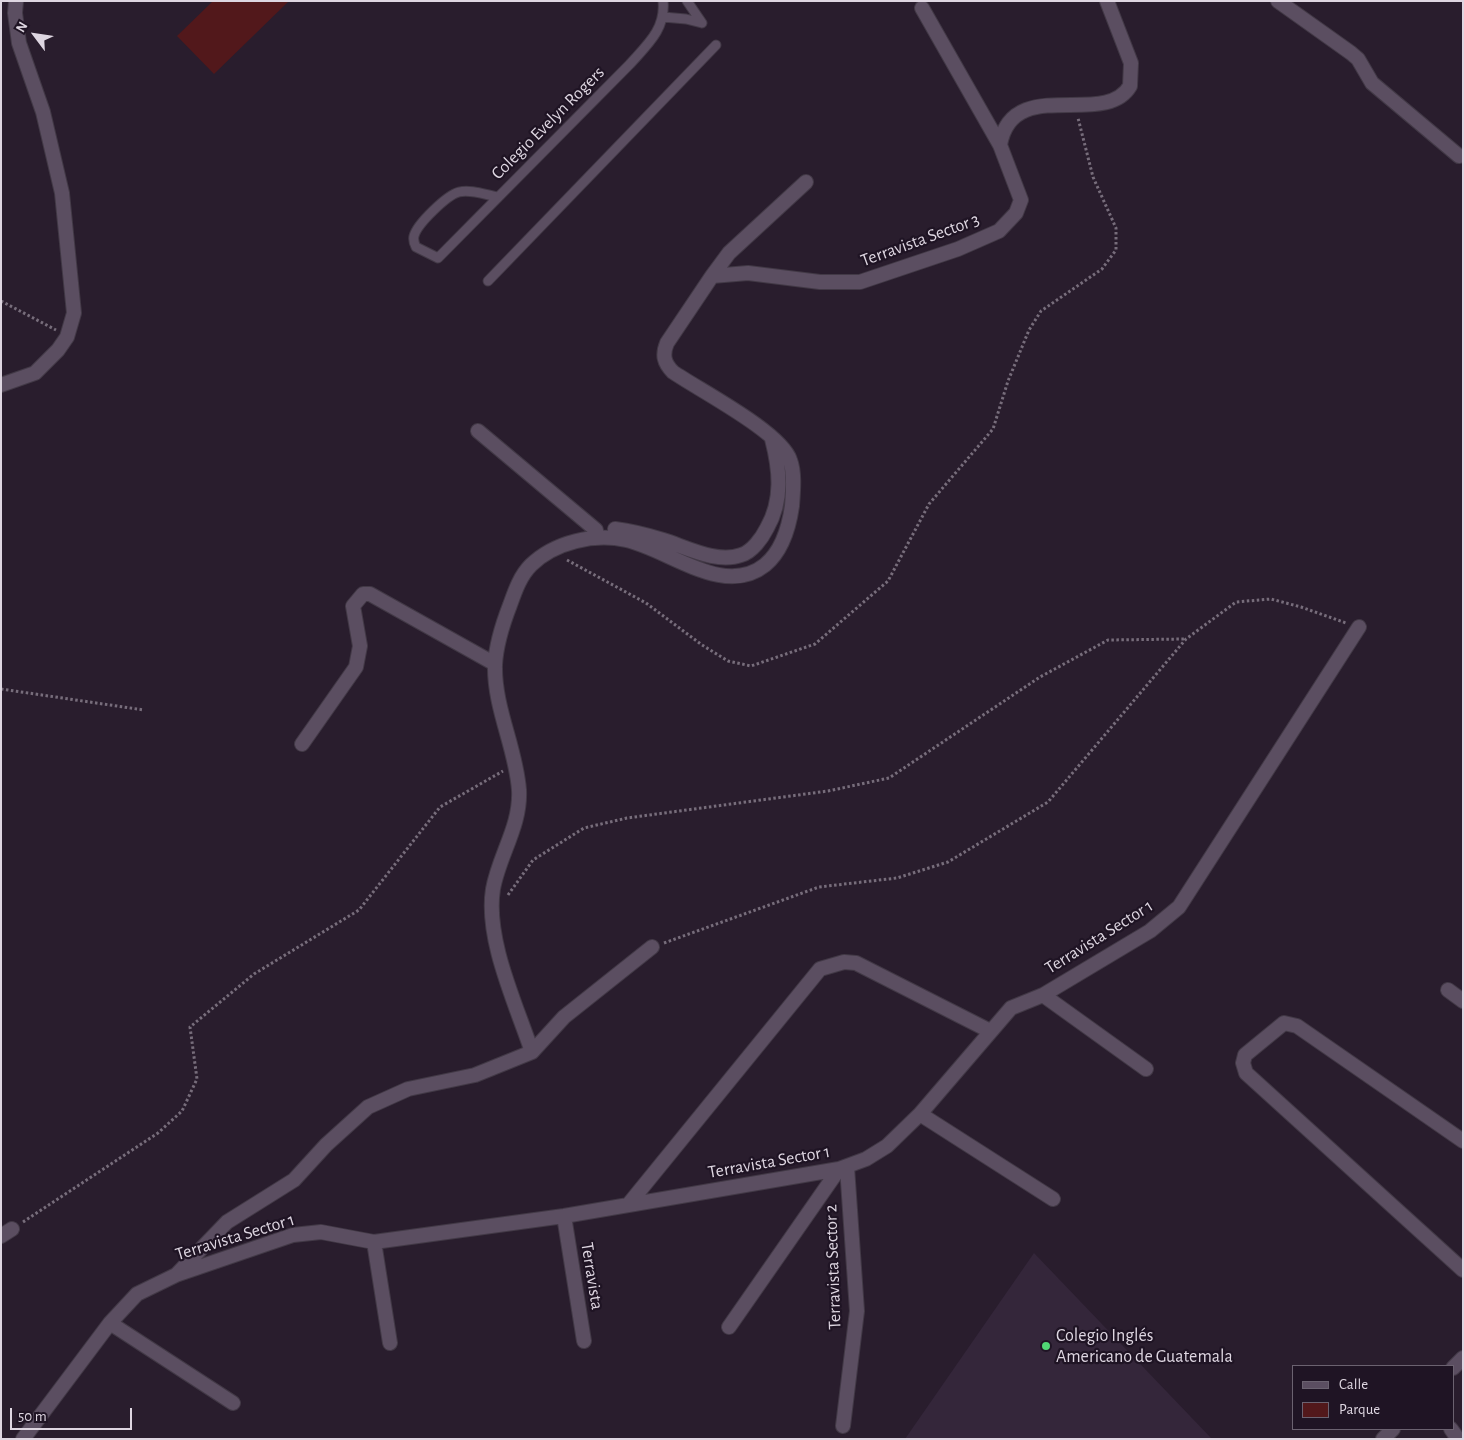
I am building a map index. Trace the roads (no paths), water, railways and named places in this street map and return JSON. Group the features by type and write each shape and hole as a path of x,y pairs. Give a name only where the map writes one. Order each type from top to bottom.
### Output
{"street":[{"path":"1,385 35,373 58,350 67,337 74,312 62,193 43,112 19,43 15,12 16,1"},
{"path":"1000,145 1008,124 1020,112 1028,108 1117,100 1130,86 1131,62 1107,1"},
{"path":"1278,1 1351,52 1358,59 1372,83 1460,156"},
{"path":"922,8 1000,145"},
{"name":"Terravista Sector 3","path":"712,276 748,273 820,282 860,282 958,249 999,231 1016,213 1021,200 1000,145"},
{"path":"532,1052 500,955 492,917 493,888 515,825 519,791 498,699 495,664 503,623 518,583 529,567 548,550 569,544 591,539 614,538 629,540 717,575 737,577 757,572 772,558 784,537 791,514 793,492 790,460 772,436 755,422 672,372 664,361 664,349 729,253 806,182"},
{"path":"478,431 596,530"},
{"path":"569,544 596,530 610,528 636,532 720,557 742,555 763,537 775,509 779,492 778,463 772,436"},
{"path":"302,744 356,667 360,646 353,606 363,594 370,594 495,664"},
{"name":"Terravista Sector 1","path":"23,1439 110,1323 137,1294 176,1275 293,1235 320,1232 374,1242 564,1216 843,1168 866,1159 887,1146 920,1114 1011,1008 1043,994 1150,931 1178,906 1359,627"},
{"path":"176,1275 227,1222 294,1180 326,1145 368,1107 408,1089 475,1075 532,1052 564,1017 652,946"},
{"path":"628,1204 820,969 844,962 856,963 990,1031"},
{"path":"1448,990 1463,1001"},
{"path":"1043,994 1146,1069"},
{"path":"1460,1262 1246,1073 1242,1063 1245,1055 1284,1023 1297,1026 1463,1141"},
{"path":"920,1114 1053,1199"},
{"path":"729,1327 843,1168"},
{"name":"Terravista Sector 2","path":"843,1168 857,1310 843,1426"},
{"name":"Terravista","path":"564,1216 584,1341"},
{"path":"374,1242 390,1343"},
{"path":"110,1323 233,1404"},
{"path":"1454,1367 1463,1358"},
{"path":"1383,1439 1392,1430"}],"lane":[{"name":"Colegio Evelyn Rogers","path":"498,197 461,192 441,203 417,230 413,238 418,249 438,258 630,64 656,35 663,17 663,1"},
{"path":"663,17 686,19 702,23 687,1"},
{"path":"488,281 716,45"}],"place":[{"name":"Colegio Inglés Americano de Guatemala","path":"1046,1346"}]}
